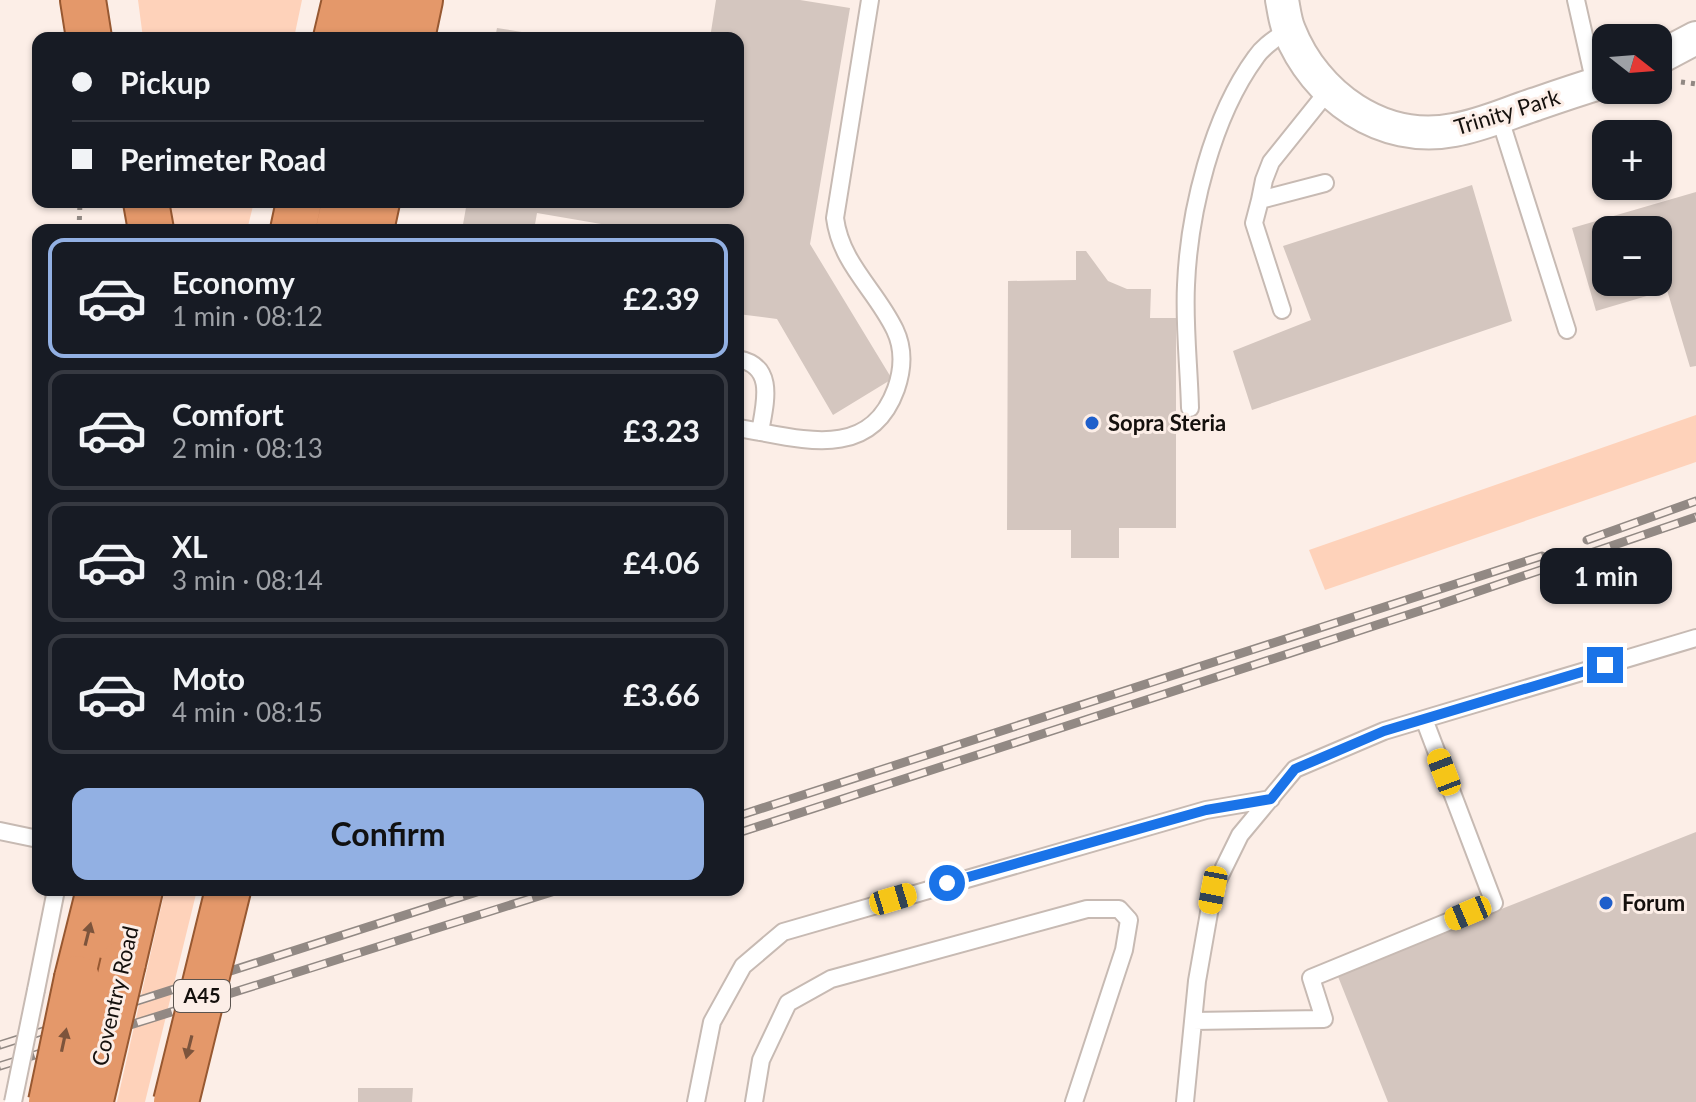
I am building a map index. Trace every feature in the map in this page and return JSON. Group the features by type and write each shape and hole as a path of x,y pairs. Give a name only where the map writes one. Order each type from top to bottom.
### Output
{"highway":[{"path":"83,0 88,32"},
{"path":"112,0 117,32"},
{"path":"337,32 345,0"},
{"path":"381,32 388,0"},
{"path":"415,32 420,0"},
{"path":"77,1101 57,984 96,896"},
{"name":"Coventry Road","path":"77,1101 123,963 139,896"},
{"name":"A45","path":"176,1102 227,896"}],"street":[{"name":"Trinity Park","path":"1285,15 1304,58 1328,91 1371,121 1396,129 1451,131 1500,119 1592,85"},
{"path":"1672,51 1696,38"},
{"path":"1672,65 1696,60"}],"lane":[{"path":"744,429 823,442 855,435 877,420 895,394 901,373 901,349 895,330 847,260 835,218 870,0"},
{"path":"1576,0 1592,55"},
{"path":"1190,408 1186,284 1197,195 1225,112 1255,57 1285,15"},
{"path":"1282,310 1254,223 1271,162 1328,91"},
{"path":"1500,119 1567,330"},
{"path":"1260,200 1325,183"},
{"path":"744,361 755,365 764,375 767,395 760,432"},
{"path":"1185,1102 1197,981 1213,890 1240,835 1295,769 1384,731 1696,638"},
{"path":"1193,1021 1324,1019 1311,978 1494,903 1424,719"},
{"path":"696,1102 712,1022 743,966 783,932 1206,810 1271,799"},
{"path":"0,831 32,838"},
{"path":"13,1102 57,984 56,896"},
{"path":"754,1102 761,1060 788,1003 831,979 1087,909 1119,909 1129,920 1124,950 1074,1102"}],"shaded area":[{"path":"138,0 302,0 295,32 142,32"},
{"path":"166,208 252,208 248,224 168,224"},
{"path":"1696,415 1696,462 1325,590 1309,550"},
{"path":"164,896 196,896 145,1102 117,1102"}],"building":[{"path":"716,0 800,0 850,8 810,244 892,379 833,415 777,319 744,315 744,224 601,224 537,213 535,224 463,224 466,208 744,208 744,32 711,32"},
{"path":"497,28 522,32 496,32"},
{"path":"1472,185 1512,321 1252,410 1233,351 1311,320 1283,246"},
{"path":"1696,192 1696,366 1690,367 1669,296 1672,296 1672,216 1613,216"},
{"path":"1592,222 1592,296 1647,296 1596,311 1572,228"},
{"name":"Sopra Steria","path":"1076,251 1086,251 1108,281 1127,289 1151,289 1150,318 1176,318 1176,528 1119,528 1119,558 1071,558 1071,530 1007,530 1008,281 1076,280"},
{"name":"Forum","path":"1696,832 1696,1102 1388,1102 1337,974"},
{"path":"358,1088 413,1088 412,1102 358,1102"}],"railway":[{"path":"1587,540 1696,501"},
{"path":"744,831 1441,604 1696,517"},
{"path":"744,814 1542,556"},
{"path":"0,1045 464,896"},
{"path":"0,1066 539,896"}],"place":[{"name":"Sopra Steria","path":"1092,423"},
{"name":"Forum","path":"1606,903"}],"route":[{"path":"947,883 1206,810 1271,799 1295,769 1384,731 1605,665"}]}
